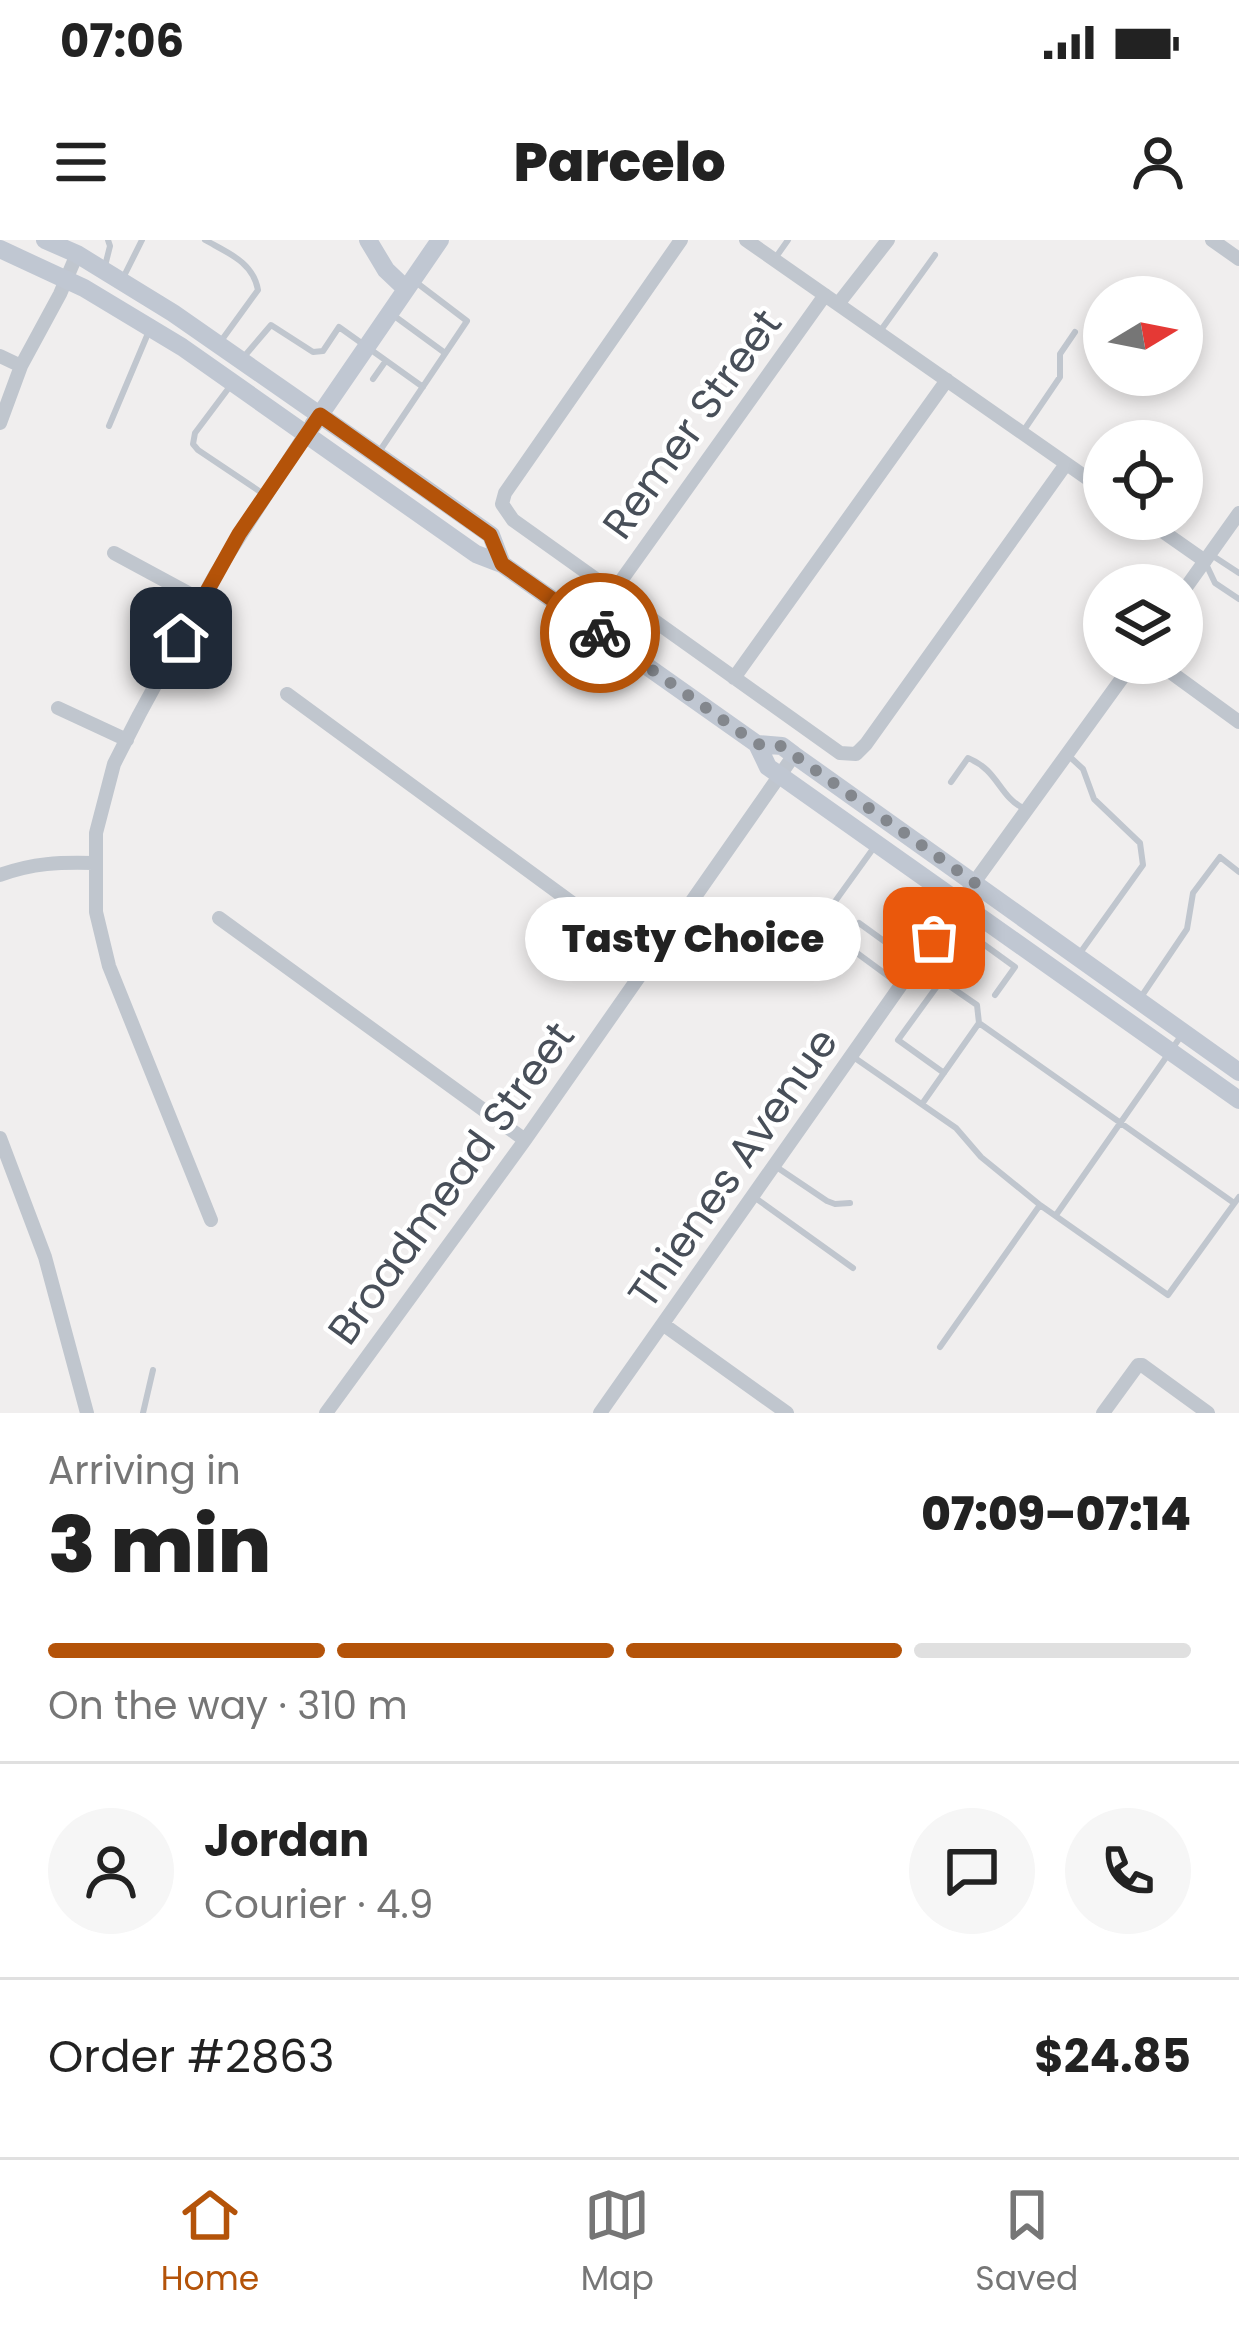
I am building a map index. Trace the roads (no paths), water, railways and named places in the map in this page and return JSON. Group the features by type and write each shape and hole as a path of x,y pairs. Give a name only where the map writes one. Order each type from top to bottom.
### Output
{"main road":[{"path":"44,240 104,270 242,359 490,535 502,564"},
{"path":"368,240 386,270 409,285"},
{"path":"307,433 440,240"},
{"path":"0,249 68,280 151,327 476,554 502,564 757,744 768,767 780,776 1239,1100"},
{"path":"757,744 782,746 1239,1072"}],"street":[{"path":"681,240 505,493 502,505 513,520 840,753 856,754 866,744 1066,464"},
{"path":"746,240 1083,476"},
{"name":"Remer Street","path":"614,592 832,300 888,240"},
{"path":"1212,240 1239,259"},
{"path":"0,423 21,366 77,254"},
{"path":"0,356 21,366"},
{"path":"734,678 946,380"},
{"path":"211,1220 109,965 96,912 96,832 114,764 201,600 307,433"},
{"path":"1203,564 1238,514"},
{"path":"1178,540 1207,558"},
{"path":"114,553 201,600"},
{"path":"975,883 1118,684"},
{"path":"1186,684 1239,722"},
{"path":"286,694 650,960"},
{"path":"58,708 127,740"},
{"name":"Broadmead Street","path":"326,1413 525,1140 794,755"},
{"path":"0,875 47,862 94,863"},
{"name":"Thienes Avenue","path":"600,1413 975,883"},
{"path":"219,918 525,1140"},
{"path":"0,1138 46,1257 87,1413"},
{"path":"664,1325 767,1407 787,1413"},
{"path":"1103,1413 1138,1365 1208,1413"}],"lane":[{"path":"31,263 44,240"},
{"path":"104,270 108,240"},
{"path":"122,281 142,240"},
{"path":"205,240 241,260 256,276 258,290 219,343"},
{"path":"774,260 788,240"},
{"path":"878,333 935,255"},
{"path":"377,455 467,321 409,285"},
{"path":"390,313 446,353"},
{"path":"242,359 271,325 313,352 322,351 339,327 423,387"},
{"path":"109,426 151,327"},
{"path":"1022,433 1060,377 1060,354 1075,332"},
{"path":"373,379 386,361"},
{"path":"233,382 194,433 194,444 266,495"},
{"path":"1207,558 1239,573"},
{"path":"1207,558 1214,583 1239,598"},
{"path":"1067,754 1083,769 1094,799 1140,843 1143,865 1078,956"},
{"path":"951,782 968,758 974,759 993,773 1013,803 1026,810"},
{"path":"877,843 826,914 827,932 901,985"},
{"path":"1139,1000 1187,929 1193,893 1220,857 1239,872"},
{"path":"859,923 916,964"},
{"path":"934,938 952,950 975,938 1015,968 995,995"},
{"path":"852,1055 956,1128 981,1157 1040,1205 1168,1295 1237,1200 1119,1124 980,1023 977,1005 948,985 938,985 898,1040 944,1073"},
{"path":"922,1104 980,1023"},
{"path":"1056,1215 1184,1033"},
{"path":"775,1166 835,1204 850,1203"},
{"path":"754,1197 853,1268"},
{"path":"940,1347 1040,1205"},
{"path":"143,1413 153,1370"}],"place":[{"name":"Tasty Choice","path":"934,938"}]}
